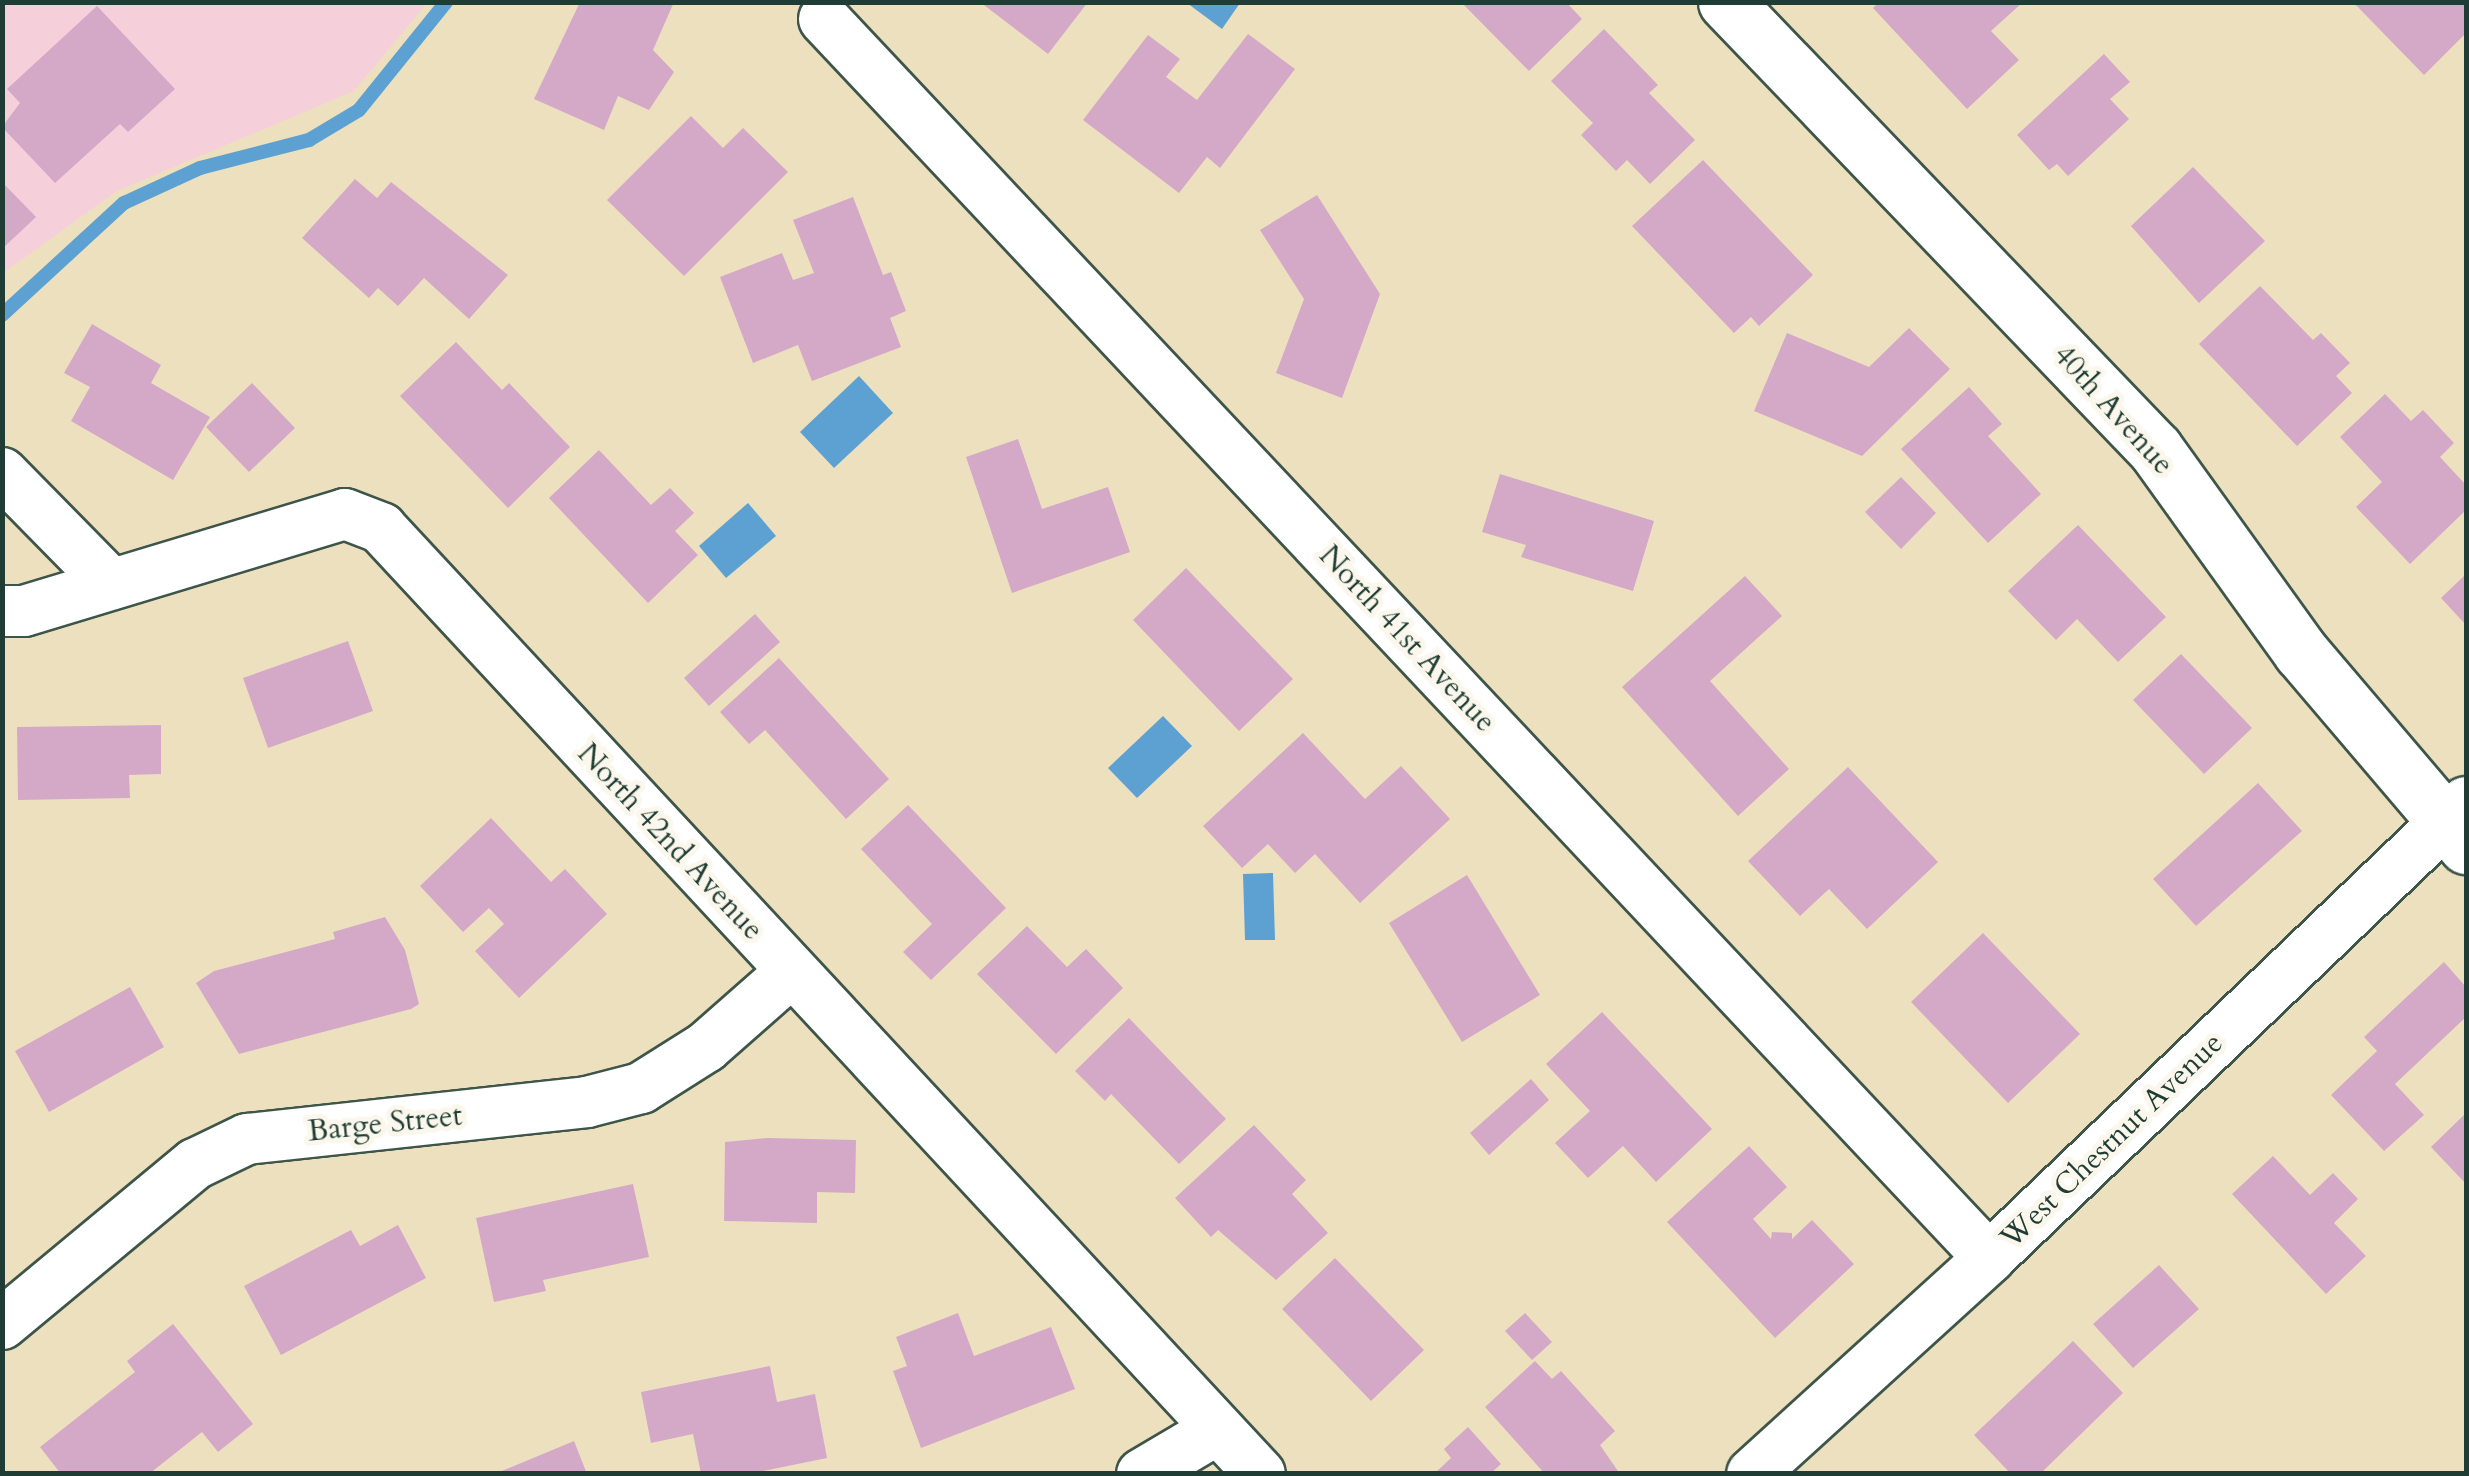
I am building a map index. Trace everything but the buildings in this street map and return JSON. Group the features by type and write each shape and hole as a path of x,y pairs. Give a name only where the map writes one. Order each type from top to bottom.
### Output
{"main road":[{"name":"40th Avenue","path":"1726,2 2155,449 2302,652 2459,823"}],"street":[{"name":"North 41st Avenue","path":"824,19 1990,1258"},
{"path":"2,472 111,584"},
{"name":"North 42nd Avenue","path":"2,611 111,584 345,514 381,528 790,974 1260,1474"},
{"name":"West Chestnut Avenue","path":"1752,1474 2459,823"},
{"name":"Barge Street","path":"2,1324 194,1164 247,1139 588,1102 640,1088 706,1046 790,974"},
{"path":"1142,1474 1218,1429"}],"shaded area":[{"path":"3,3 427,3 354,91 117,191 3,273"}],"water":[{"path":"1240,2 1222,29 1187,3"},
{"path":"859,376 893,413 834,468 800,432"},
{"path":"748,503 776,536 726,578 699,546"},
{"path":"1163,716 1192,746 1137,798 1108,768"},
{"path":"1273,873 1275,940 1245,940 1243,874"}],"waterway":[{"path":"2,315 124,203 200,168 309,140 359,110 446,2"}]}
